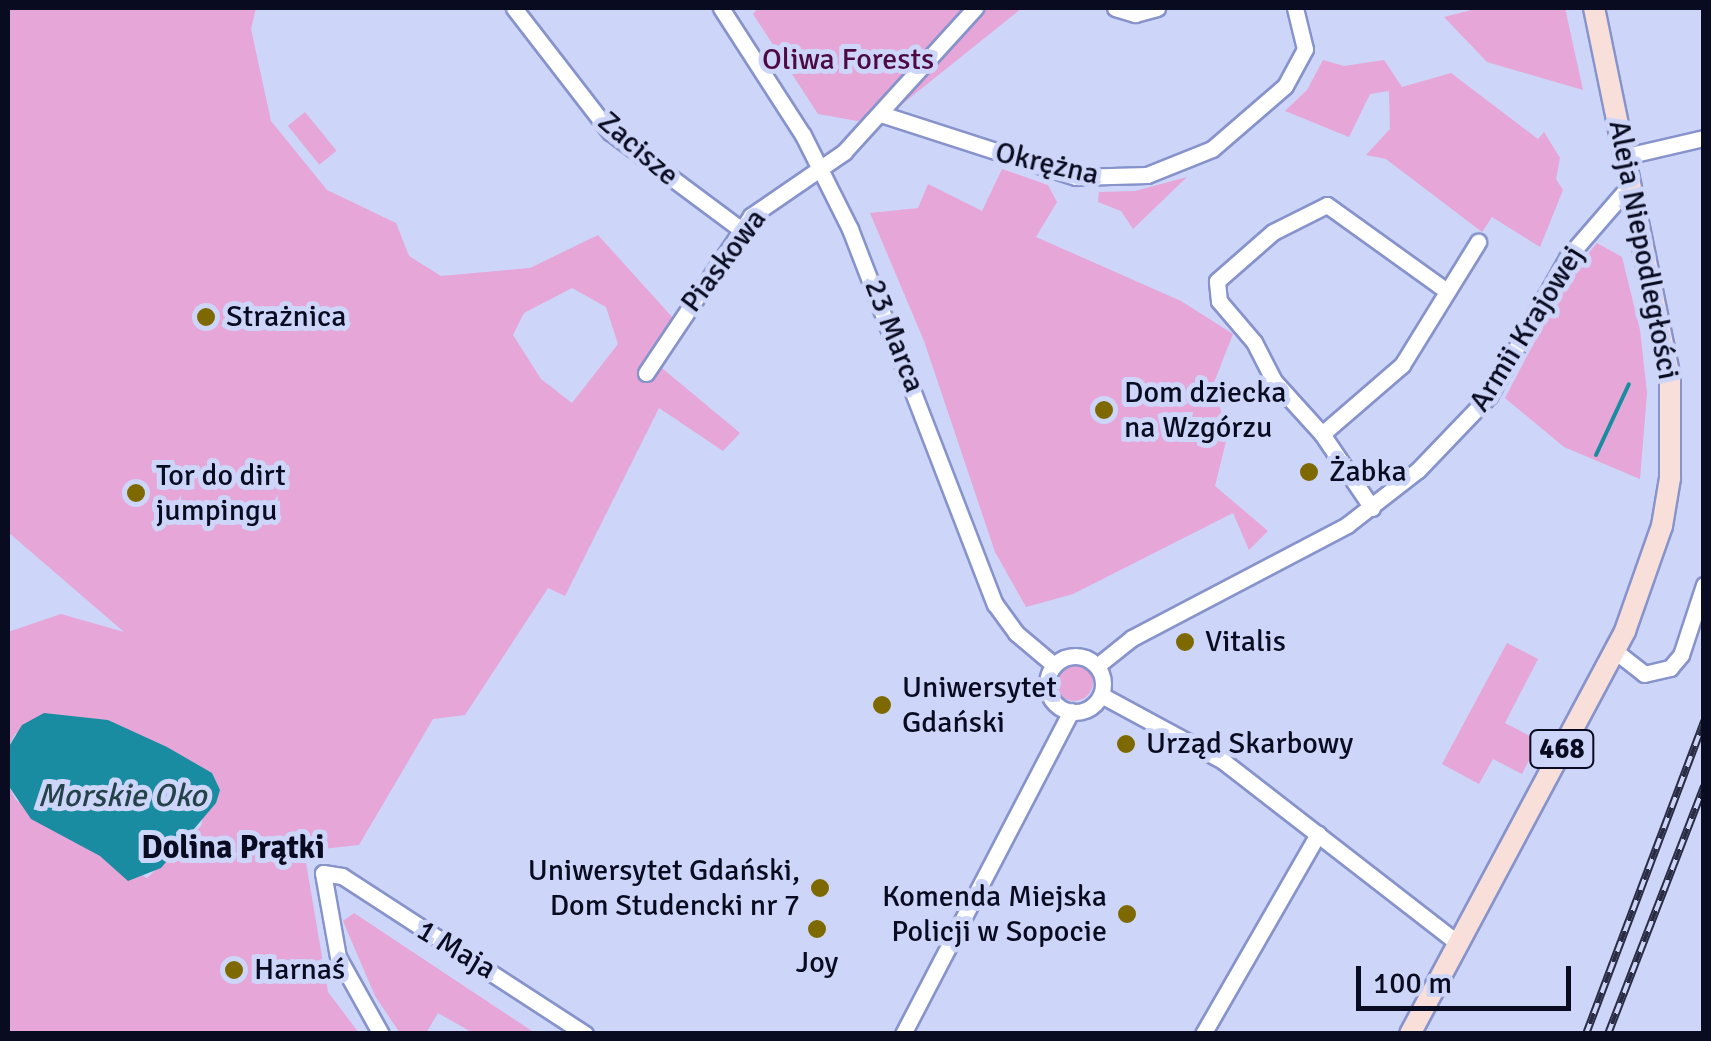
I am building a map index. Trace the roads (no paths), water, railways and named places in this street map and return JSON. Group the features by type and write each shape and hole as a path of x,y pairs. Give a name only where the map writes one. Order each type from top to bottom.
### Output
{"main road":[{"name":"Aleja Niepodległości","path":"1410,1034 1615,651 1649,572 1670,478 1670,378 1594,8"}],"street":[{"name":"Zacisze","path":"514,8 610,132 740,229"},
{"name":"23 Marca","path":"721,8 820,166 905,361 978,568 1016,634 1054,666"},
{"name":"Piaskowa","path":"646,373 740,229 881,114 975,8"},
{"path":"1115,8 1135,14 1156,8"},
{"name":"Okrężna","path":"881,114 1076,177 1148,175 1212,149 1285,86 1304,49 1295,8"},
{"path":"1626,156 1704,138"},
{"name":"Armii Krajowej","path":"1097,666 1132,638 1372,508 1489,396 1567,258 1632,183"},
{"path":"1372,508 1322,434 1274,381 1254,342 1214,291 1226,271 1272,232 1327,205 1444,289"},
{"path":"1322,434 1402,365 1444,289 1478,242"},
{"path":"1615,651 1644,674 1670,668 1681,655 1704,586"},
{"path":"1080,656 1097,666 1101,695 1085,710 1071,711 1051,697 1048,681 1054,666 1080,656"},
{"path":"1101,695 1223,762 1458,944"},
{"path":"903,1034 1071,711"},
{"path":"1203,1034 1318,834"},
{"name":"1 Maja","path":"381,1034 338,957 324,872 342,876 585,1034"}],"water":[{"name":"Morskie Oko","path":"44,713 108,720 212,773 220,790 216,803 161,868 128,881 100,856 31,819 8,785 8,748 22,725"}],"waterway":[{"path":"1596,455 1629,384"}],"railway":[{"path":"1586,1034 1704,721"},
{"path":"1608,1034 1704,786"}],"place":[{"name":"Strażnica","path":"206,317"},
{"name":"Dom dziecka na Wzgórzu","path":"1104,410"},
{"name":"Żabka","path":"1309,472"},
{"name":"Tor do dirt jumpingu","path":"136,493"},
{"name":"Vitalis","path":"1185,642"},
{"name":"Uniwersytet Gdański","path":"882,705"},
{"name":"Urząd Skarbowy","path":"1126,744"},
{"name":"Uniwersytet Gdański, Dom Studencki nr 7","path":"820,888"},
{"name":"Komenda Miejska Policji w Sopocie","path":"1127,914"},
{"name":"Joy","path":"817,929"},
{"name":"Harnaś","path":"234,970"}],"district":[{"name":"Dolina Prątki","path":"233,848"}],"park label":[{"name":"Oliwa Forests","path":"848,60"}]}
